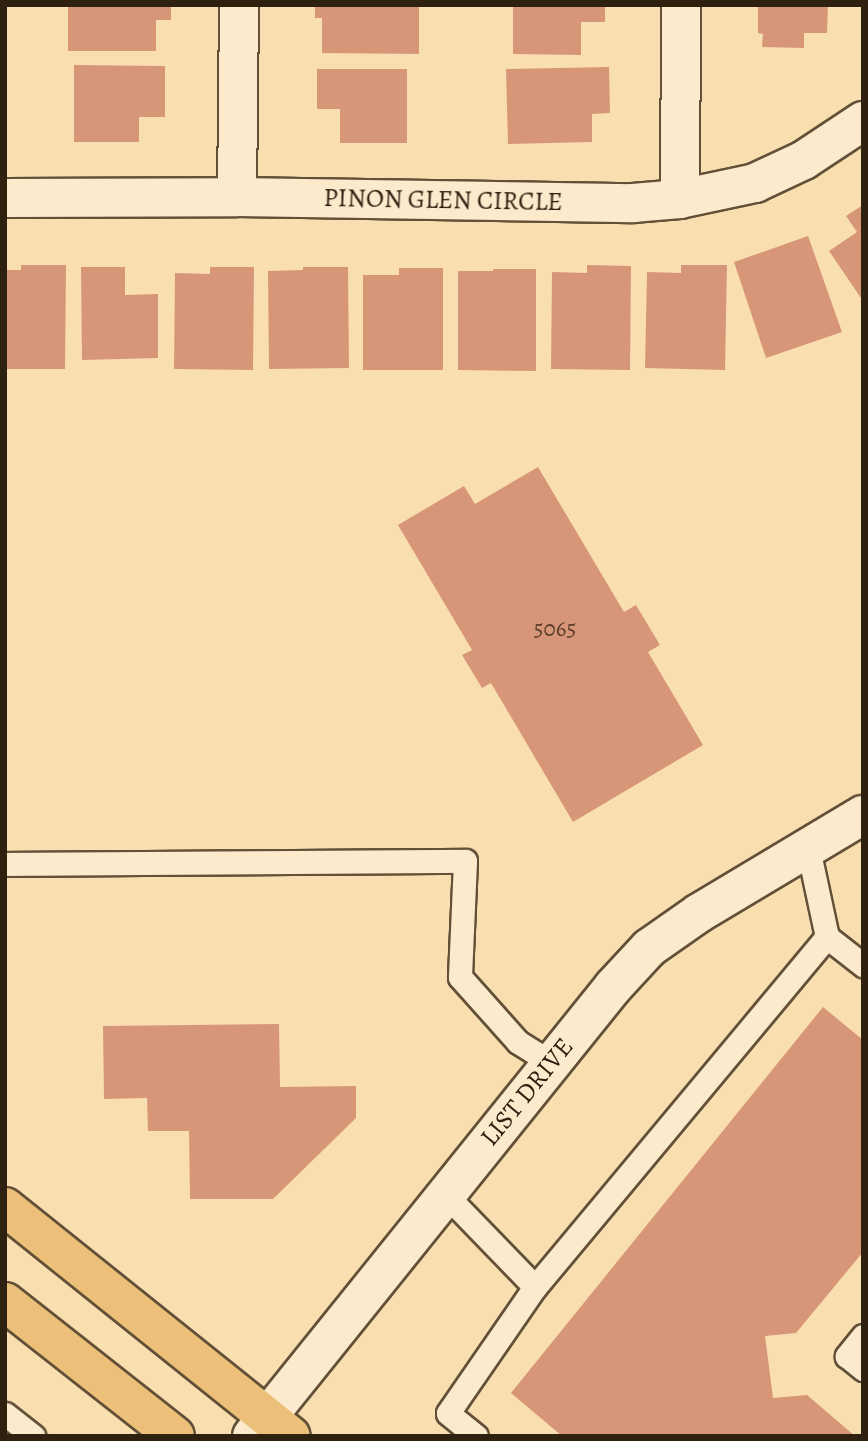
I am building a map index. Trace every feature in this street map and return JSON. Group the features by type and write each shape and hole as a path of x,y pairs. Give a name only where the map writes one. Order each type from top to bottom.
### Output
{"main road":[{"path":"5,1207 270,1429"},
{"path":"5,1302 175,1436"}],"street":[{"path":"237,197 239,5"},
{"path":"680,200 681,5"},
{"name":"PINON GLEN CIRCLE","path":"5,198 237,197 633,204 680,200 755,183 804,160 863,121"},
{"name":"LIST DRIVE","path":"270,1429 445,1194 613,986 649,948 699,913 863,815"}],"lane":[{"path":"808,848 827,937 863,965"},
{"path":"5,864 466,861 460,977 517,1042 552,1063"},
{"path":"476,1436 447,1413 535,1287 827,937"},
{"path":"445,1194 535,1287"},
{"path":"863,1335 847,1356 863,1369"},
{"path":"5,1414 33,1436"}],"building":[{"path":"68,5 171,5 171,20 156,20 156,51 68,51"},
{"path":"315,5 419,5 419,54 322,53 322,18 315,18"},
{"path":"513,5 605,5 605,22 581,22 581,55 513,54"},
{"path":"758,5 828,5 827,33 804,33 804,48 762,47 763,34 758,33"},
{"path":"74,65 165,66 165,117 139,117 139,142 74,142"},
{"path":"609,67 610,113 592,114 592,142 508,144 506,69"},
{"path":"317,69 407,69 407,143 340,143 340,109 317,109"},
{"path":"863,205 863,301 829,251 857,232 846,216"},
{"path":"808,236 842,332 766,358 734,262"},
{"path":"21,265 66,265 65,369 5,369 5,270 21,270"},
{"path":"587,265 631,266 630,370 551,369 552,272 587,273"},
{"path":"681,265 727,265 725,370 645,368 647,272 681,273"},
{"path":"81,267 125,267 125,295 158,294 158,358 82,360"},
{"path":"210,267 254,267 253,370 174,369 175,273 210,274"},
{"path":"303,267 348,267 349,368 269,369 268,271 303,270"},
{"path":"399,268 443,268 443,370 363,370 363,275 399,275"},
{"path":"536,269 536,371 458,370 458,271"},
{"path":"538,467 624,612 636,605 660,645 648,652 703,745 573,822 491,683 482,688 462,655 472,650 398,525 464,486 475,504"},
{"path":"823,1007 863,1040 863,1252 796,1333 765,1336 773,1398 807,1395 855,1436 562,1436 511,1393"},
{"path":"279,1024 280,1087 356,1086 356,1118 273,1199 190,1199 189,1131 148,1131 147,1098 104,1099 103,1026"}]}
